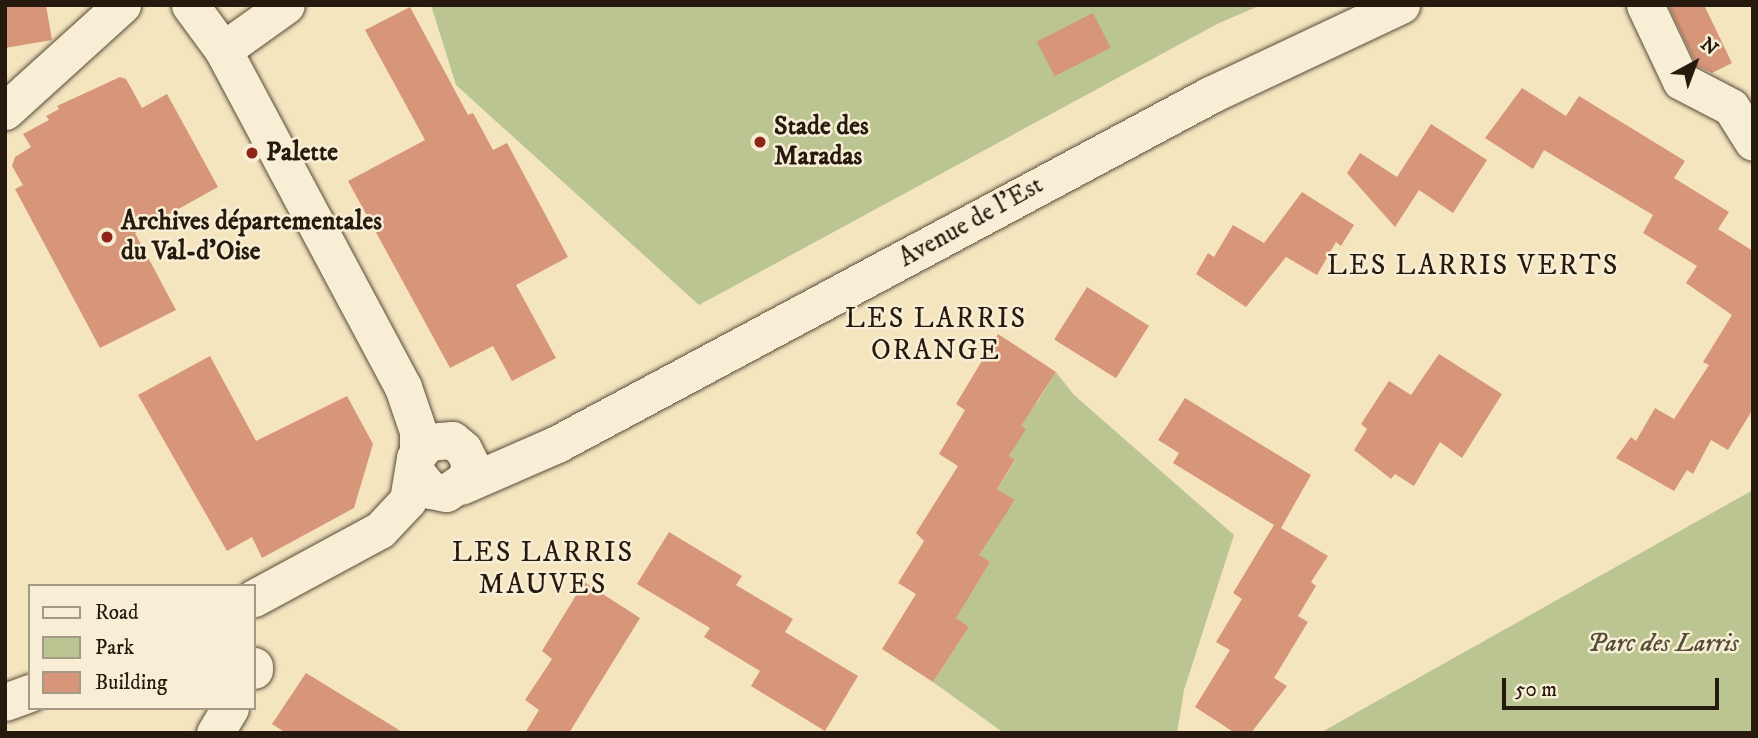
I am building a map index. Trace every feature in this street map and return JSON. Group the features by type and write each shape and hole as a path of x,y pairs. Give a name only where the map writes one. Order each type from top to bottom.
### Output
{"street":[{"path":"5,111 122,5"},
{"path":"190,5 223,50 434,451 470,463 457,488"},
{"path":"223,50 286,5"},
{"name":"Avenue de l'Est","path":"256,597 380,530 412,521 457,488 546,448 1116,143 1401,5"},
{"path":"1645,5 1681,81 1731,107 1753,142"},
{"name":"Avenue de l'Est","path":"380,530 408,500 434,451 492,452 546,448"},
{"path":"5,702 28,693"},
{"path":"215,733 229,710"}],"green space":[{"name":"Stade des Maradas","path":"431,5 1261,5 1217,24 699,305 456,85"},
{"path":"1056,372 1074,395 1234,535 1184,690 1177,733 1004,733 933,682 969,627 950,614 990,563 975,552 1015,501 997,489 1015,461 1009,456 1025,429 1015,423 1038,401"},
{"name":"Parc des Larris","path":"1753,490 1753,733 1320,733"}],"building":[{"path":"5,5 46,5 52,40 5,48"},
{"path":"1668,5 1704,5 1732,63 1712,73 1697,66"},
{"path":"410,7 468,115 473,113 493,150 507,143 568,257 516,285 556,358 512,381 493,346 450,368 348,181 425,140 365,30"},
{"path":"1093,13 1111,48 1055,76 1037,42"},
{"path":"120,77 126,79 142,108 167,94 218,187 135,233 176,310 100,348 15,189 23,185 12,166 15,157 31,147 23,134 49,120 46,116 59,109 57,106"},
{"path":"1522,88 1566,116 1579,96 1685,161 1674,178 1729,212 1718,229 1753,251 1753,409 1728,450 1711,440 1693,474 1687,470 1674,491 1616,458 1631,437 1636,441 1655,408 1674,419 1709,365 1703,362 1732,315 1686,283 1697,266 1643,233 1653,215 1544,150 1533,169 1485,138"},
{"path":"1431,124 1487,160 1453,213 1419,190 1395,227 1347,173 1360,153 1397,177"},
{"path":"1302,192 1354,225 1341,246 1336,242 1317,275 1286,257 1246,307 1196,274 1208,253 1214,257 1233,225 1264,243"},
{"path":"1087,287 1149,326 1116,378 1054,340"},
{"path":"998,334 1056,372 1021,426 1026,429 1009,456 1015,460 997,489 1015,500 979,555 990,562 956,618 969,627 933,682 882,649 916,594 898,583 924,541 916,533 958,466 939,454 965,410 956,404"},
{"path":"1439,354 1502,394 1462,458 1440,442 1414,486 1395,474 1391,479 1354,450 1367,429 1361,424 1389,381 1411,395"},
{"path":"210,356 256,441 347,396 373,444 354,508 262,558 252,537 227,551 138,395"},
{"path":"1185,398 1311,475 1281,528 1328,556 1311,582 1316,586 1298,616 1308,622 1274,678 1287,686 1251,733 1235,733 1195,707 1230,650 1216,642 1242,599 1233,593 1274,525 1173,463 1179,453 1158,440"},
{"path":"669,532 742,576 736,585 793,619 785,632 858,676 825,731 751,686 760,671 704,637 710,628 637,584"},
{"path":"584,582 640,618 569,733 525,733 539,710 525,700 552,659 542,651"},
{"path":"306,673 404,733 286,733 272,724"}],"place":[{"name":"Stade des Maradas","path":"760,142"},
{"name":"Palette","path":"252,153"},
{"name":"Archives départementales du Val-d'Oise","path":"107,237"}],"district":[{"name":"LES LARRIS VERTS","path":"1473,266"},
{"name":"LES LARRIS ORANGE","path":"936,335"},
{"name":"LES LARRIS MAUVES","path":"543,569"}]}
